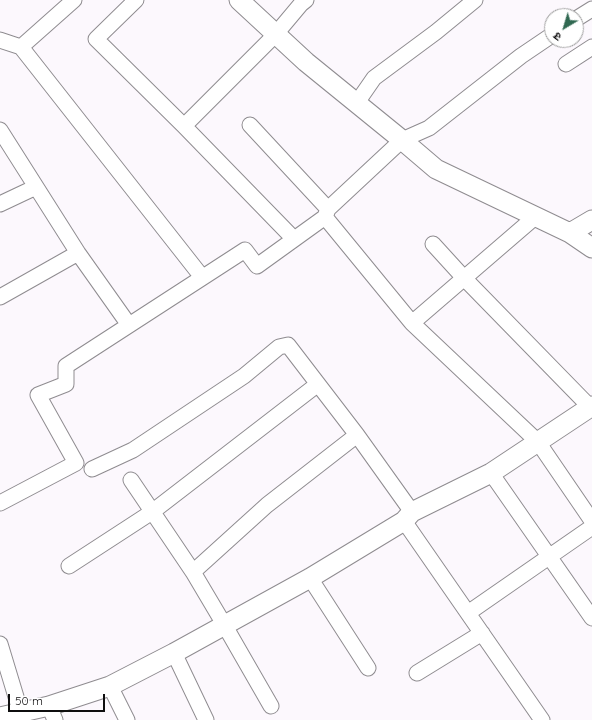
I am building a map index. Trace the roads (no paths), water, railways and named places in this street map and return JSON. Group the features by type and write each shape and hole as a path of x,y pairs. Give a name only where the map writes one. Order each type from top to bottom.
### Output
{"street":[{"path":"21,47 74,0"},
{"path":"136,0 96,39 184,126 294,239"},
{"path":"239,0 275,35 306,62 402,140 436,170 570,233 592,248"},
{"path":"184,126 275,35 306,0"},
{"path":"356,104 374,78 436,32 475,0"},
{"path":"0,40 21,47 202,277"},
{"path":"0,503 76,463 38,395 66,384 66,366 245,250 257,266 326,213 402,140 429,128 521,56 544,40"},
{"path":"566,64 592,47"},
{"path":"250,125 326,213 412,323 538,442 592,521"},
{"path":"0,130 78,253 129,325"},
{"path":"0,204 36,187"},
{"path":"412,323 535,217"},
{"path":"570,233 592,220"},
{"path":"0,718 52,713 110,686 226,626 310,578 408,516 491,473 591,407 464,278 433,244"},
{"path":"0,298 78,253"},
{"path":"92,469 133,450 244,376 279,347 288,345 358,435 468,613 542,720"},
{"path":"69,566 152,512 318,384"},
{"path":"193,572 267,506 358,435"},
{"path":"491,473 592,618"},
{"path":"131,480 193,572 226,626 271,706"},
{"path":"468,613 592,527"},
{"path":"310,578 368,668"},
{"path":"417,673 482,633"},
{"path":"0,644 22,716"},
{"path":"174,653 206,720"},
{"path":"110,686 127,720"}]}
